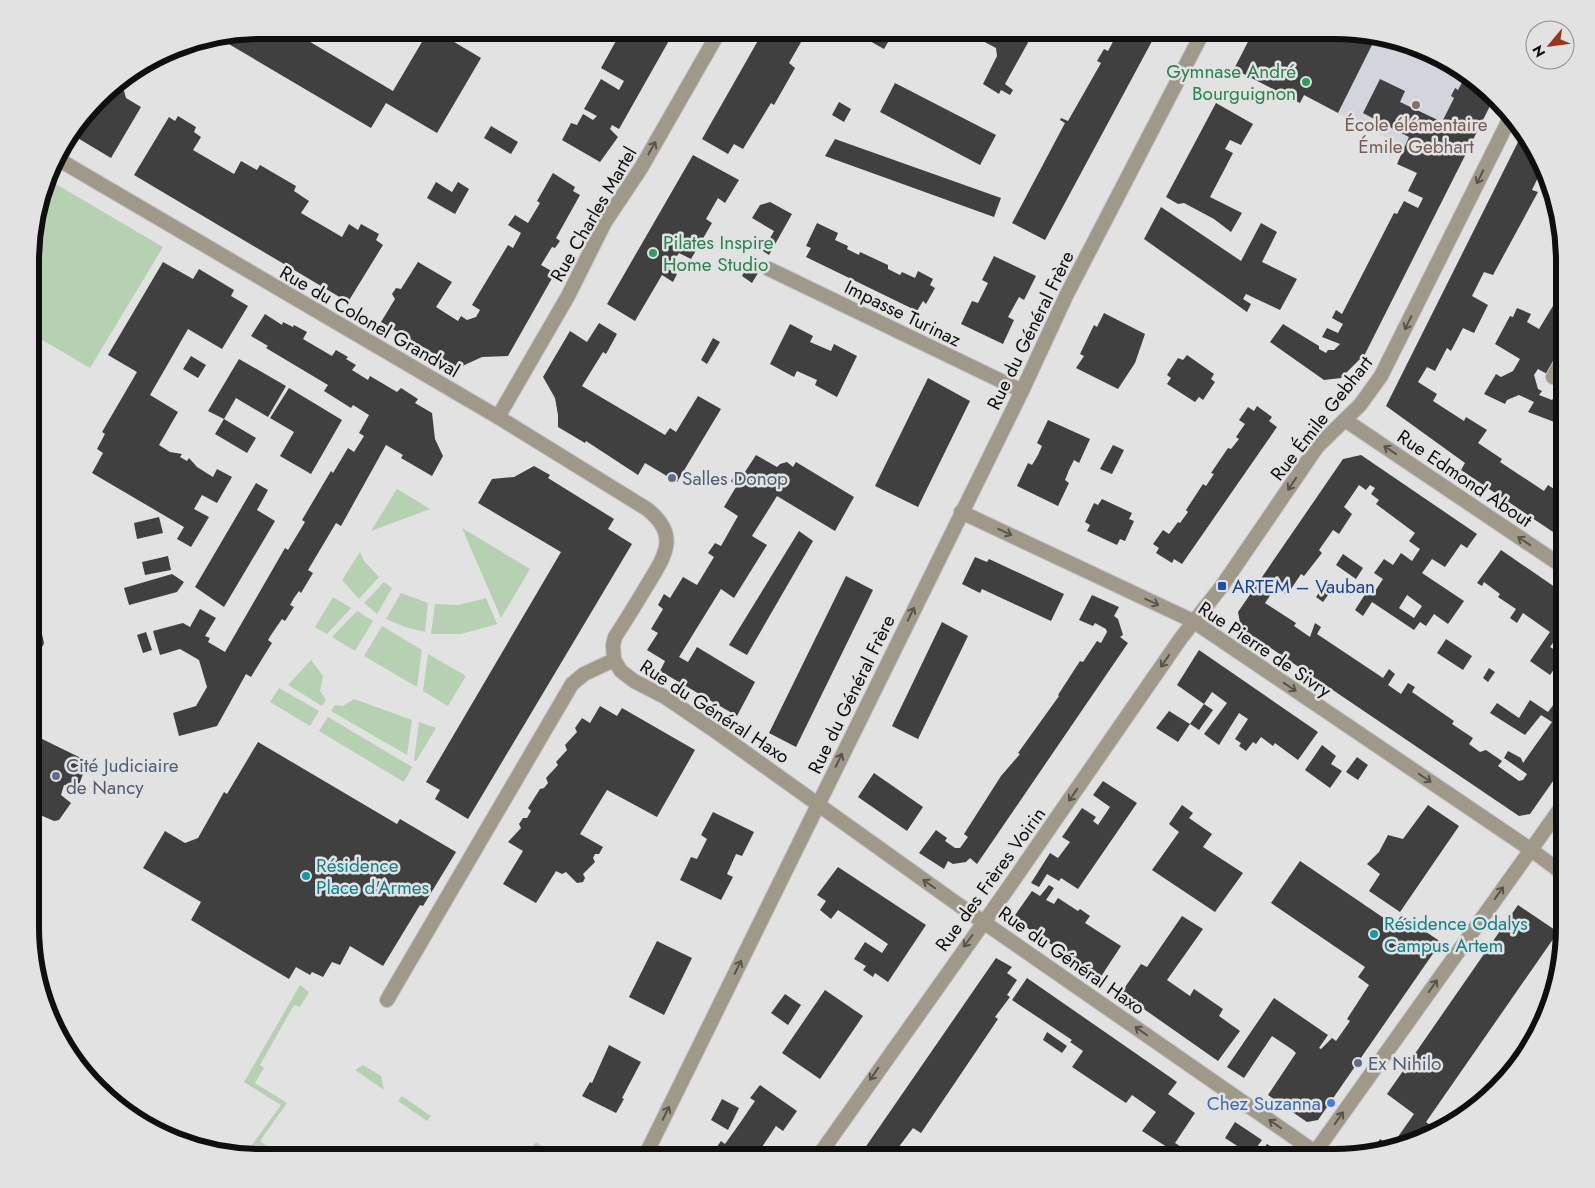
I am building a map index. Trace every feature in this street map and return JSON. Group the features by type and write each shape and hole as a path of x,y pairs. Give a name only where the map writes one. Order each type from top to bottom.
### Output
{"street":[{"name":"Rue Charles Martel","path":"498,417 625,189 641,168 715,39"},
{"name":"Rue du Général Frère","path":"648,1149 1022,391 1066,294 1199,39"},
{"name":"Rue Émile Gebhart","path":"1193,621 1222,586 1317,447 1345,420 1381,376 1508,123"},
{"name":"Rue du Colonel Grandval","path":"63,162 498,417 647,509 660,522 667,540 664,558 615,637 613,645 614,660"},
{"name":"Impasse Turinaz","path":"769,269 1022,391"},
{"path":"1553,376 1556,371"},
{"name":"Rue Edmond About","path":"1345,420 1556,562"},
{"name":"Rue Pierre de Sivry","path":"961,512 1193,621 1530,849 1556,869"},
{"name":"Rue des Frères Voirin","path":"822,1149 1193,621"},
{"path":"387,1000 572,684 584,674 614,660"},
{"name":"Rue du Général Haxo","path":"614,660 621,671 634,681 665,697 1305,1149"},
{"path":"1317,1149 1556,814"}],"shaded area":[{"name":"École élémentaire Émile Gebhart","path":"1373,42 1392,46 1432,62 1458,76 1491,104 1457,173 1338,114"}],"green space":[{"path":"53,183 163,247 90,368 39,338 39,246 46,203"},
{"path":"397,489 430,509 371,531"},
{"path":"462,528 530,569 501,618"},
{"path":"360,552 364,561 379,577 359,599 342,580"},
{"path":"384,582 392,588 377,614 364,603"},
{"path":"401,593 428,603 425,632 405,627 386,619"},
{"path":"333,597 351,608 327,634 315,627"},
{"path":"486,598 497,624 461,634 431,634 435,604 459,605"},
{"path":"357,611 373,621 355,651 332,637"},
{"path":"382,626 422,650 417,687 364,656"},
{"path":"428,654 466,676 448,706 423,691"},
{"path":"311,660 323,676 320,691 326,700 322,706 288,685"},
{"path":"279,688 319,711 310,726 270,702"},
{"path":"354,699 412,720 407,755 331,711 335,705 343,706"},
{"path":"328,717 412,767 404,782 319,731"},
{"path":"419,722 436,728 416,761 414,760"},
{"path":"300,985 309,992 300,1007 294,1005 260,1065 264,1068 255,1083 287,1103 260,1141 267,1146 265,1149 249,1149 281,1105 244,1082"},
{"path":"363,1065 381,1076 384,1090 355,1070"},
{"path":"402,1096 431,1116 427,1121 398,1101"},
{"path":"536,1142 545,1149 531,1149"}],"building":[{"path":"246,39 305,39 393,91 424,39 449,39 481,58 437,133 386,103 371,128 227,43"},
{"path":"617,39 670,39 619,129 612,125 610,129 618,137 600,162 562,140 571,123 577,125 583,114 593,120 597,116 584,109 601,79 619,90 624,81 601,68"},
{"path":"759,39 803,39 789,63 795,68 774,105 771,103 743,149 734,144 728,154 702,139"},
{"path":"869,39 890,39 884,49"},
{"path":"979,39 1030,39 1005,84 1013,90 1010,95 1001,90 999,94 983,84 997,56 996,48"},
{"path":"1114,39 1153,39 1045,240 1012,223 1065,123 1060,120 1061,118 1068,121 1101,63 1097,61 1104,49 1108,51"},
{"name":"Gymnase André Bourguignon","path":"1249,39 1349,39 1373,42 1338,113 1304,95 1300,103 1234,69"},
{"path":"1380,79 1405,91 1400,102 1442,122 1454,98 1451,96 1455,88 1458,90 1463,80 1491,104 1365,354 1341,378 1324,380 1270,342 1283,324 1319,346 1319,349 1326,353 1328,350 1334,350 1340,344 1322,337 1327,328 1338,333 1343,324 1332,318 1336,310 1342,314 1394,213 1397,214 1404,201 1418,208 1423,198 1408,191 1417,173 1397,164 1409,137 1363,113"},
{"path":"895,83 996,135 980,165 880,112"},
{"path":"123,87 126,98 141,107 111,158 76,137 94,114"},
{"path":"839,102 851,109 844,122 832,115"},
{"path":"1216,103 1253,124 1241,145 1230,140 1225,149 1233,153 1210,197 1242,213 1231,232 1214,219 1184,203 1178,204 1166,197"},
{"path":"178,116 196,127 194,132 201,137 193,150 234,174 241,161 257,170 260,165 296,186 294,191 309,201 301,213 342,237 349,224 358,230 361,224 379,234 376,240 383,245 348,302 134,175 169,117 175,121"},
{"path":"491,126 518,142 511,154 484,138"},
{"path":"1520,138 1539,176 1532,190 1538,192 1493,275 1484,272 1472,296 1488,305 1474,333 1463,328 1451,351 1447,348 1435,371 1427,367 1418,382 1437,394 1433,401 1464,421 1466,417 1487,430 1478,443 1502,459 1500,462 1544,491 1548,485 1556,490 1556,534 1461,470 1465,463 1386,406"},
{"path":"835,139 1001,198 994,217 825,156"},
{"path":"693,155 739,180 725,203 718,198 706,219 712,223 691,259 679,253 668,269 677,274 673,282 662,275 635,321 607,304"},
{"path":"553,173 575,187 573,191 580,195 556,238 560,241 555,248 552,247 541,265 555,273 508,356 482,357 458,368 381,322 395,299 392,294 396,288 401,289 418,262 452,282 436,307 458,321 461,316 467,320 476,317 480,310 472,305 508,245 513,248 521,233 508,225 515,215 528,223 540,203 537,201"},
{"path":"436,182 452,192 458,182 469,189 455,214 427,198"},
{"path":"770,202 792,214 769,255 763,251 774,231 752,218 760,205"},
{"path":"1161,207 1241,261 1261,223 1277,232 1262,262 1297,279 1280,310 1246,294 1243,299 1251,304 1247,312 1144,239"},
{"path":"817,223 838,233 835,240 848,246 847,249 859,255 860,252 888,265 888,269 900,275 902,272 915,278 918,271 933,279 930,285 935,288 926,304 923,301 917,311 806,257 811,248 806,246"},
{"path":"994,256 1036,276 1024,300 1019,297 1008,317 1014,320 1003,344 961,324 972,301 978,303 988,283 982,280"},
{"path":"163,262 193,279 199,269 234,290 231,296 248,306 222,349 188,329 150,395 178,412 159,445 170,452 182,454 180,457 187,461 189,458 197,467 213,477 217,469 232,477 217,503 202,495 194,509 209,517 191,547 177,539 184,527 92,473 103,453 97,449 105,434 102,432 137,372 108,355"},
{"path":"747,267 758,273 752,283 742,276"},
{"path":"1556,301 1556,359 1547,374 1538,369 1534,375 1538,389 1542,391 1539,395 1552,400 1556,394 1556,423 1528,412 1534,402 1519,395 1507,400 1505,404 1484,394 1496,374 1501,377 1513,371 1520,359 1495,344 1510,316 1513,317 1517,308 1531,314 1527,322 1539,329"},
{"path":"1104,313 1145,334 1135,363 1118,389 1076,368 1084,356 1080,354 1094,325 1097,327"},
{"path":"265,314 282,325 283,322 293,327 294,325 307,332 303,339 332,356 336,350 348,357 346,359 356,365 352,370 368,380 370,376 397,392 401,388 418,399 415,403 432,413 435,439 443,456 432,476 401,458 403,455 386,445 341,526 336,523 308,570 313,573 301,593 299,591 290,605 294,607 285,621 282,619 271,635 268,640 272,643 251,677 246,674 217,726 179,736 173,713 196,706 207,687 199,660 180,649 160,655 153,631 183,623 190,627 200,609 216,618 205,636 210,638 208,642 225,652 285,548 288,550 305,522 302,520 331,471 333,473 348,448 354,452 364,436 359,433 369,415 353,405 351,408 324,391 328,385 266,348 268,346 251,336"},
{"path":"599,323 617,334 606,354 603,352 582,386 665,435 670,428 676,432 698,396 721,409 677,482 645,463 638,475 586,441 585,443 558,427 555,398 543,377 570,331 587,342"},
{"path":"790,324 813,336 810,342 831,351 834,344 857,356 837,397 815,385 817,380 797,371 794,377 770,364"},
{"path":"713,338 720,342 707,364 701,360"},
{"path":"1187,355 1214,374 1211,379 1215,382 1203,400 1199,397 1195,402 1167,384 1171,378 1167,375 1178,358 1183,360"},
{"path":"191,356 206,365 198,378 183,369"},
{"path":"239,359 286,386 268,417 236,398 224,419 208,411"},
{"path":"928,378 970,401 918,507 875,486"},
{"path":"289,388 342,420 311,474 280,456 294,432 270,418"},
{"path":"1257,406 1272,417 1269,421 1277,427 1182,564 1174,559 1172,563 1156,553 1159,548 1153,544 1163,530 1169,534 1178,522 1180,523 1203,484 1206,486 1214,474 1211,473 1228,448 1231,449 1239,439 1236,437 1245,424 1239,420 1248,407 1254,411"},
{"path":"224,419 256,438 247,453 215,434"},
{"path":"1048,420 1090,439 1079,463 1074,460 1069,470 1065,480 1069,483 1058,506 1017,486 1028,463 1032,465 1038,455 1042,446 1037,443"},
{"path":"1113,445 1124,450 1112,474 1100,469"},
{"path":"756,455 777,467 787,462 793,467 796,462 854,497 835,531 777,496 752,536 767,545 734,598 721,589 679,657 688,662 697,647 755,682 737,716 660,671 665,661 647,650 658,633 651,629 663,609 658,605 664,594 670,598 683,577 697,585 714,557 708,553 715,543 721,546 738,516 724,507 736,487 731,481 736,473 743,475"},
{"path":"1361,455 1477,534 1467,548 1461,544 1445,567 1432,559 1422,573 1464,601 1448,624 1434,614 1426,626 1420,622 1414,630 1372,602 1363,616 1355,610 1369,588 1375,591 1383,579 1374,573 1384,559 1393,565 1401,553 1412,561 1420,549 1409,541 1415,533 1376,504 1379,500 1371,494 1375,488 1370,485 1366,490 1359,485 1344,507 1352,514 1339,534 1333,530 1319,550 1322,553 1304,576 1301,574 1287,595 1276,587 1265,603 1296,623 1294,626 1310,637 1315,623 1321,627 1317,634 1383,678 1389,669 1395,674 1388,685 1401,694 1408,683 1415,687 1412,692 1454,721 1452,724 1473,738 1469,744 1480,752 1486,750 1502,761 1498,766 1519,781 1523,780 1527,774 1504,758 1508,751 1521,758 1523,763 1552,722 1541,715 1525,735 1490,713 1497,703 1519,718 1530,700 1548,712 1554,704 1556,705 1556,777 1530,814 1519,816 1241,628 1238,612 1343,459","holes":["1407,595 1422,606 1414,618 1399,608"]},
{"path":"534,466 550,475 548,478 614,519 608,529 632,544 468,819 435,799 440,790 426,782 561,552 478,503 492,479 514,477"},
{"path":"256,483 268,490 257,510 275,521 224,607 195,587"},
{"path":"1102,499 1132,513 1129,519 1134,521 1125,541 1120,539 1117,545 1087,531 1090,525 1085,522 1094,503 1098,505"},
{"path":"159,517 163,533 137,539 134,523"},
{"path":"799,531 813,541 747,655 729,645"},
{"path":"1501,550 1556,588 1556,639 1550,647 1556,650 1556,666 1550,675 1530,661 1550,632 1523,613 1517,623 1510,618 1516,609 1498,597 1500,594 1484,582 1482,586 1477,583"},
{"path":"1343,554 1363,568 1356,579 1336,565"},
{"path":"168,556 171,570 145,575 142,562"},
{"path":"975,557 987,562 989,559 1064,594 1051,621 982,589 980,593 962,584"},
{"path":"172,574 184,582 177,592 129,605 124,588"},
{"path":"846,576 873,590 796,747 769,733"},
{"path":"1321,590 1328,595 1323,602 1316,597"},
{"path":"1092,595 1119,607 1114,616 1118,619 1123,635 1120,637 1128,643 977,864 970,858 966,862 953,864 948,861 944,869 919,853 936,830 947,838 945,841 955,848 960,848 968,837 964,834 1001,776 1020,754 1018,753 1059,696 1080,661 1083,662 1097,641 1101,643 1107,632 1106,629 1095,623 1093,626 1079,620"},
{"path":"942,622 968,636 918,739 892,726"},
{"path":"39,632 42,634 44,643 39,655"},
{"path":"146,632 152,650 143,653 137,635"},
{"path":"1446,639 1472,656 1463,670 1437,653"},
{"path":"1199,650 1318,732 1298,760 1275,743 1273,746 1261,737 1256,744 1253,742 1246,751 1239,746 1241,743 1235,739 1248,719 1239,713 1219,745 1204,734 1227,703 1212,692 1204,704 1177,685"},
{"path":"1489,668 1495,672 1488,682 1483,678"},
{"path":"1204,704 1213,710 1199,730 1190,724"},
{"path":"600,706 617,716 622,708 695,750 657,817 607,790 580,834 603,847 599,854 595,854 593,858 595,862 583,874 585,878 583,882 577,883 566,872 562,874 556,871 536,903 503,884 523,851 508,842 521,828 519,824 523,818 527,818 531,811 528,808 540,789 544,788 548,783 546,778 558,765 556,762 567,750 565,745 577,732 575,728 582,718 590,723"},
{"path":"1169,711 1190,724 1178,742 1156,728"},
{"name":"Cité Judiciaire de Nancy","path":"39,737 83,759 85,768 78,788 64,785 61,795 71,803 59,820 54,821 39,814"},
{"path":"258,742 397,824 400,819 456,852 423,906 420,905 383,966 350,946 340,965 332,962 323,977 312,972 310,975 296,967 289,979 191,920 201,902 143,868 165,831 185,843 198,838 224,792 227,794"},
{"path":"1322,745 1336,756 1331,764 1342,771 1330,788 1305,770"},
{"path":"1357,757 1368,765 1358,780 1346,772"},
{"path":"874,773 923,807 907,831 858,797"},
{"path":"1103,781 1137,803 1078,889 1061,878 1059,881 1047,874 1039,887 1031,883 1050,853 1058,858 1070,842 1062,837 1082,808 1096,817 1093,821 1098,825 1110,807 1093,795"},
{"path":"1182,805 1193,813 1189,818 1212,834 1203,847 1243,873 1215,912 1152,870 1179,832 1169,824"},
{"path":"1428,805 1459,826 1400,912 1369,891 1380,874 1367,864 1379,852 1388,835 1403,839"},
{"path":"713,812 754,832 742,856 736,854 727,874 733,877 721,900 680,880 691,857 697,859 707,839 701,835"},
{"path":"1300,861 1397,927 1404,917 1441,942 1318,1120 1307,1122 1268,1095 1296,1053 1293,1050 1272,1036 1244,1078 1227,1067 1274,998 1328,1035 1319,1048 1321,1049 1332,1038 1336,1041 1350,1021 1347,1019 1369,985 1358,977 1365,967 1271,903"},
{"path":"838,867 926,925 888,982 875,973 873,977 863,970 866,966 854,959 865,942 882,953 888,944 838,910 831,919 820,910 826,901 817,895"},
{"path":"1049,885 1054,888 1046,900 1054,904 1058,898 1078,911 1080,909 1090,916 1085,923 1121,946 1100,978 1013,918 1032,891 1040,896"},
{"path":"1518,905 1556,931 1556,935 1426,1122 1430,1125 1428,1128 1395,1141 1414,1114 1387,1094"},
{"path":"1182,916 1203,929 1167,980 1190,996 1194,989 1223,1009 1219,1016 1240,1031 1218,1061 1121,993 1141,964 1147,967"},
{"path":"657,941 692,958 664,1015 629,997"},
{"path":"996,958 1012,967 1007,973 1017,980 1007,995 1010,997 995,1017 998,1019 921,1133 913,1128 898,1148 899,1149 864,1149"},
{"path":"1027,978 1177,1082 1168,1094 1195,1113 1175,1143 1184,1149 1170,1149 1142,1131 1156,1112 1132,1095 1126,1103 1072,1067 1083,1051 1070,1042 1072,1040 1012,1000"},
{"path":"825,990 863,1016 820,1079 782,1053"},
{"path":"785,994 801,1005 788,1025 771,1013"},
{"path":"1047,1032 1067,1046 1062,1053 1043,1040"},
{"path":"609,1045 641,1062 616,1113 582,1096 590,1082 592,1083"},
{"path":"760,1085 797,1111 783,1131 776,1126 761,1149 715,1149 721,1141 725,1144 755,1101 750,1098"},
{"path":"722,1099 739,1108 728,1130 711,1120"},
{"path":"1235,1122 1262,1140 1255,1149 1242,1149 1225,1138"},
{"path":"1380,1139 1386,1143 1377,1145"},
{"path":"1267,1144 1274,1149 1263,1149"}],"place":[{"name":"Gymnase André Bourguignon","path":"1306,82"},
{"name":"École élémentaire Émile Gebhart","path":"1416,105"},
{"name":"Pilates Inspire Home Studio","path":"653,253"},
{"name":"Salles Donop","path":"672,478"},
{"name":"ARTEM – Vauban","path":"1222,586"},
{"name":"Cité Judiciaire de Nancy","path":"56,776"},
{"name":"Résidence Place d'Armes","path":"306,876"},
{"name":"Résidence Odalys Campus Artem","path":"1374,934"},
{"name":"Ex Nihilo","path":"1358,1063"},
{"name":"Chez Suzanna","path":"1331,1103"}]}
